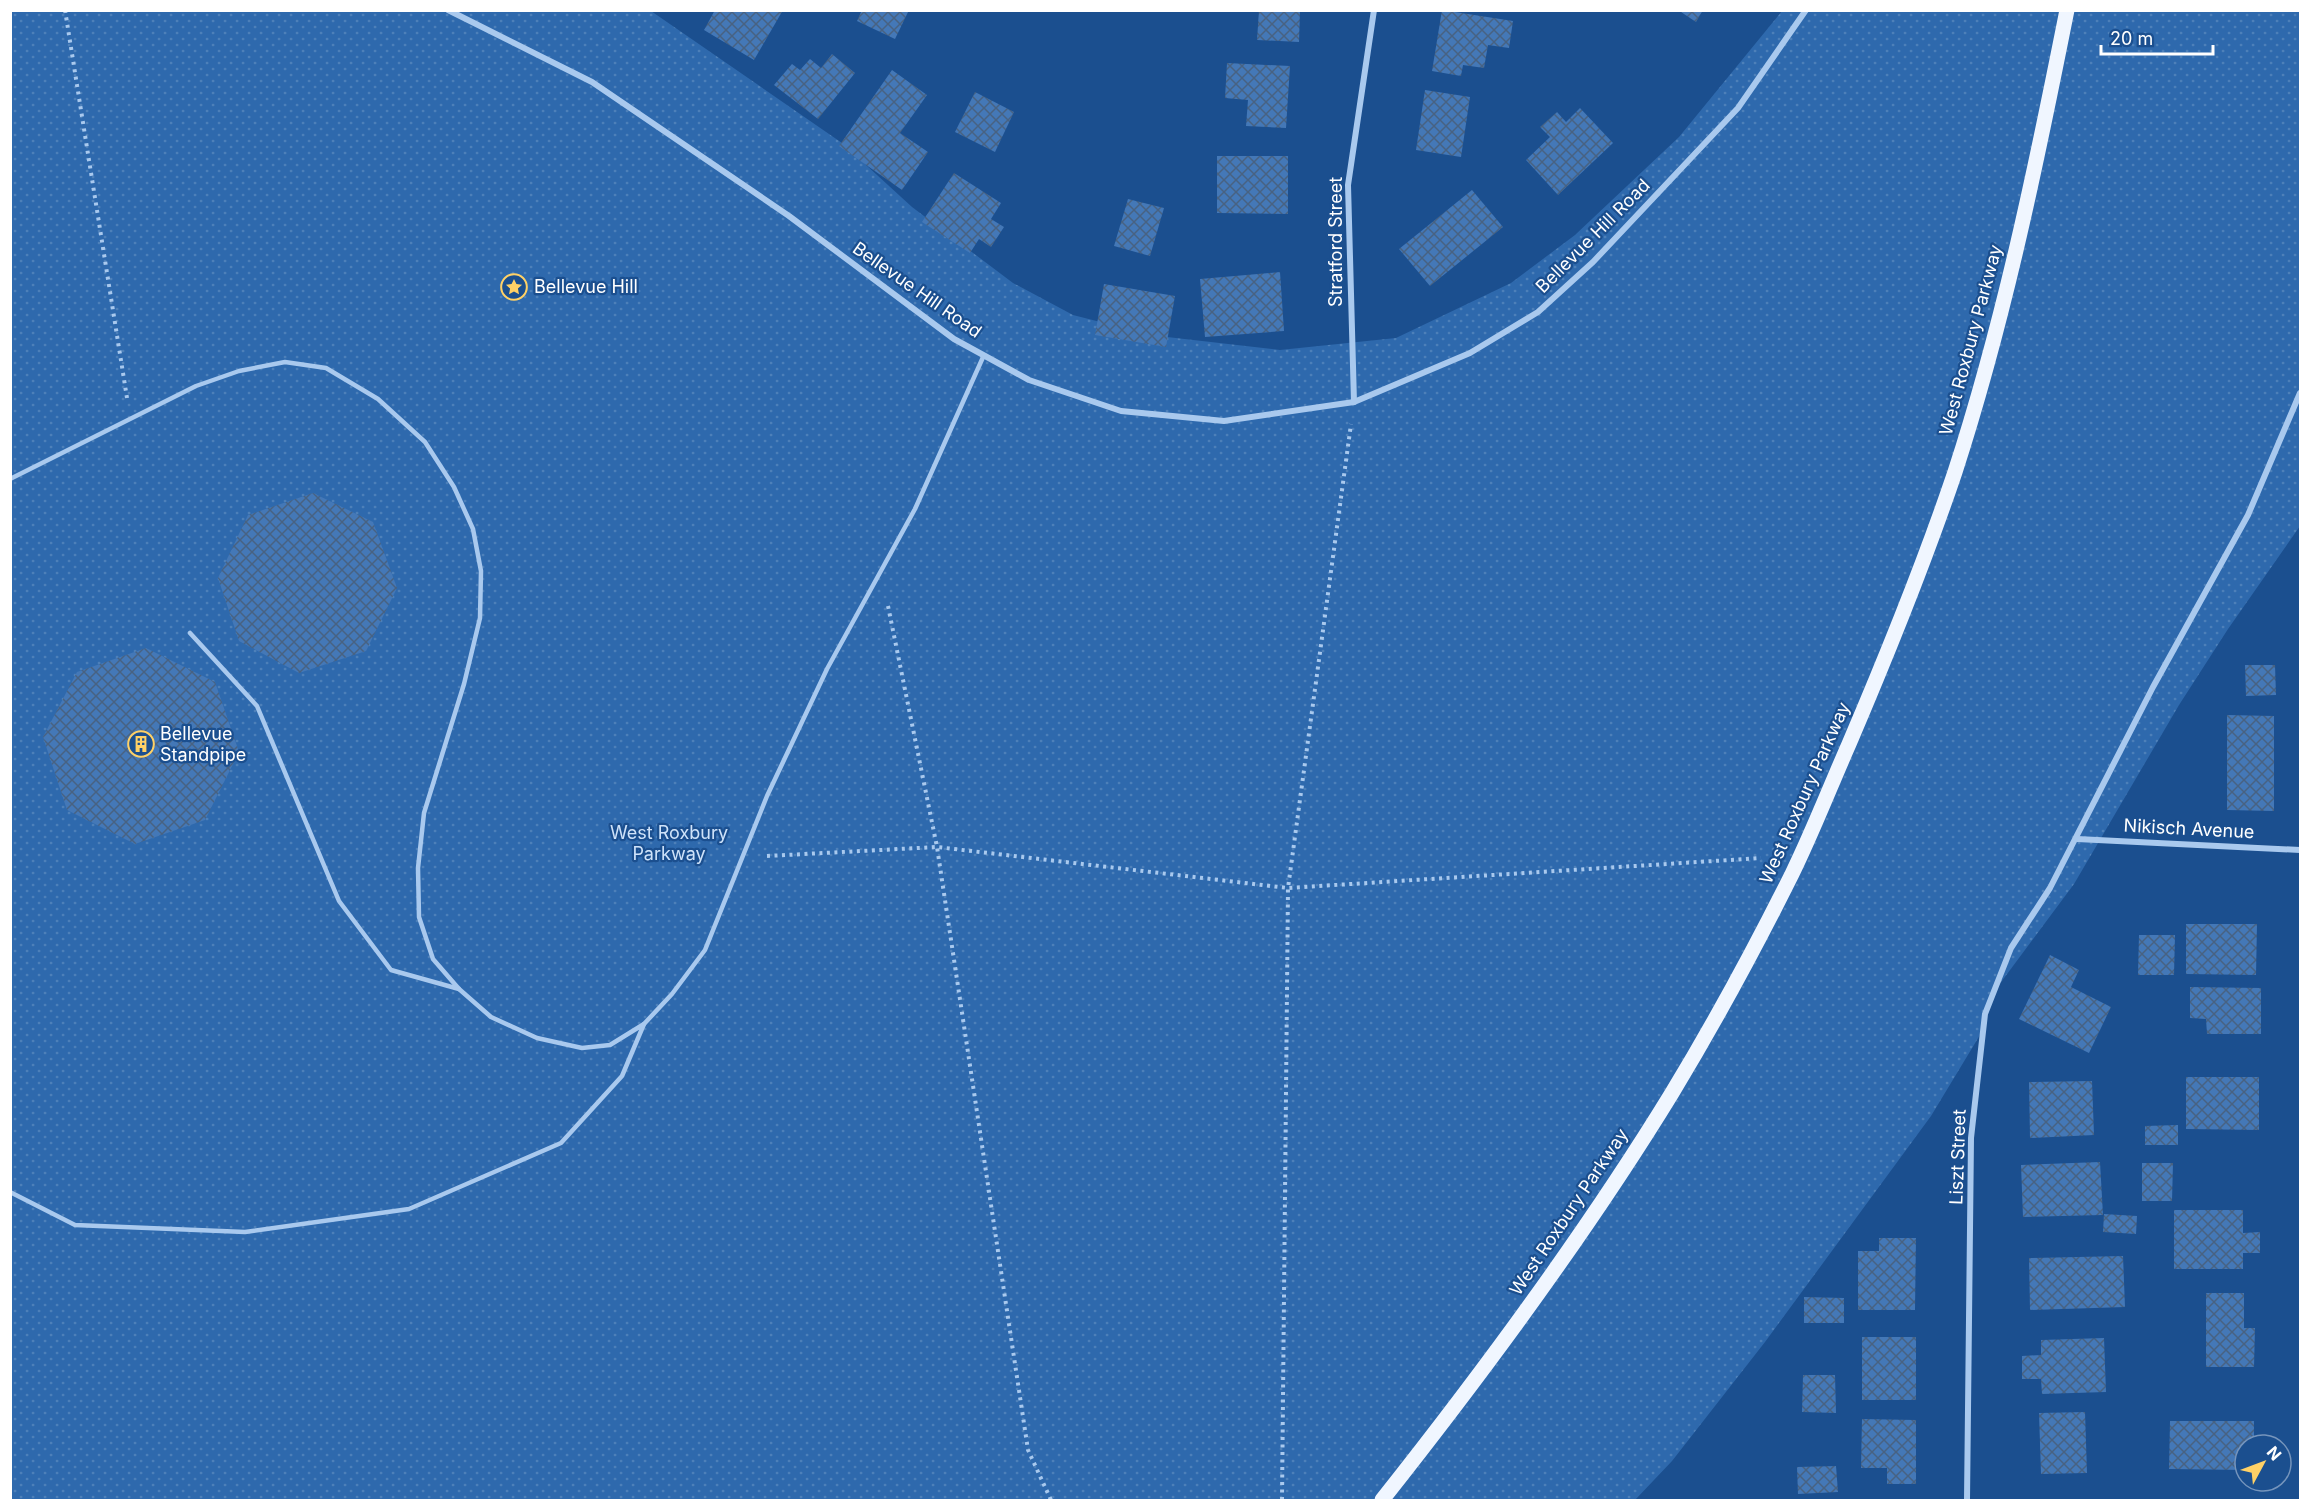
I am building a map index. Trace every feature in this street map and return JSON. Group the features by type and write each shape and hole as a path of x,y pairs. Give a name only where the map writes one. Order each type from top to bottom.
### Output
{"main road":[{"name":"West Roxbury Parkway","path":"1382,1500 1470,1389 1545,1284 1628,1160 1671,1094 1736,981 1793,871 1877,679 1928,549 1955,470 2009,280 2067,10"}],"street":[{"name":"Bellevue Hill Road","path":"448,10 592,82 789,216 954,339 1029,380 1121,411 1224,421 1354,402 1470,353 1538,312 1593,262 1738,108 1806,10"},
{"name":"Stratford Street","path":"1354,402 1348,185 1374,10"},
{"path":"2077,839 2153,687 2248,515 2300,395"},
{"name":"Nikisch Avenue","path":"2077,839 2301,850"},
{"name":"Liszt Street","path":"1967,1500 1971,1138 1985,1014 2011,948 2050,888 2077,839"}],"lane":[{"path":"10,478 196,386 239,371 285,362 326,368 378,399 425,442 454,487 473,529 482,571 480,618 464,684 424,813 418,868 419,917 433,959 459,989 491,1017 537,1038 582,1047 610,1045 644,1024 672,994 705,950 767,796 827,669 915,509 984,355"},
{"path":"190,633 257,706 339,901 391,970 459,989"},
{"path":"10,1192 75,1225 98,1226 244,1232 409,1209 561,1143 621,1076 644,1024"}],"path":[{"path":"65,10 130,419"},
{"path":"1282,1500 1288,888 1354,402"},
{"path":"881,572 937,847 1028,1450 1051,1500"},
{"path":"742,858 937,847 1288,888 1761,858"}],"green space":[{"name":"West Roxbury Parkway","path":"10,11 651,11 842,143 912,207 1013,283 1073,315 1112,325 1167,337 1280,350 1396,338 1511,283 1575,235 1679,137 1782,11 2300,11 2300,526 2228,629 2179,705 2074,884 1990,997 1983,1030 1931,1116 1765,1342 1672,1461 1635,1500 11,1500"}],"building":[{"path":"715,10 747,12 783,10 754,60 704,30"},
{"path":"862,10 909,10 895,39 857,21"},
{"path":"1259,10 1300,10 1299,42 1257,40"},
{"path":"1442,10 1513,21 1509,48 1488,45 1484,68 1463,65 1461,76 1432,71"},
{"path":"1678,10 1703,10 1696,22"},
{"path":"832,54 855,73 818,119 774,85 792,64 800,70 810,59 821,68"},
{"path":"1227,63 1290,66 1286,128 1246,126 1248,100 1225,98"},
{"path":"892,70 927,95 900,133 928,152 902,190 839,146"},
{"path":"1425,90 1470,97 1461,157 1416,150"},
{"path":"975,92 1014,112 995,152 955,132"},
{"path":"1580,108 1613,143 1558,195 1526,160 1550,137 1540,127 1557,112 1566,122"},
{"path":"1217,156 1288,156 1288,214 1217,213"},
{"path":"954,173 1001,203 991,219 1004,227 991,247 979,239 970,253 922,222"},
{"path":"1472,190 1503,227 1430,286 1399,249"},
{"path":"1128,199 1164,208 1150,256 1114,246"},
{"path":"1280,272 1284,331 1205,337 1200,279"},
{"path":"1104,284 1175,296 1166,347 1095,335"},
{"path":"313,493 373,522 397,588 366,651 299,673 239,641 218,578 248,515"},
{"name":"Bellevue Standpipe","path":"146,648 215,682 239,752 205,820 135,844 67,810 43,737 77,672"},
{"path":"2245,665 2275,665 2276,695 2246,696"},
{"path":"2227,715 2274,716 2274,811 2227,810"},
{"path":"2186,924 2257,924 2256,975 2186,974"},
{"path":"2139,935 2175,935 2174,975 2138,975"},
{"path":"2050,955 2079,970 2071,987 2111,1007 2089,1053 2019,1019"},
{"path":"2190,987 2261,988 2261,1034 2207,1034 2206,1019 2190,1018"},
{"path":"2186,1077 2259,1077 2259,1130 2186,1129"},
{"path":"2092,1081 2094,1135 2030,1138 2029,1082"},
{"path":"2178,1125 2178,1145 2145,1145 2145,1126"},
{"path":"2100,1162 2103,1215 2023,1217 2021,1165"},
{"path":"2142,1163 2173,1163 2172,1201 2142,1201"},
{"path":"2174,1210 2243,1210 2243,1233 2260,1232 2260,1253 2243,1253 2243,1269 2174,1269"},
{"path":"2104,1214 2137,1216 2136,1234 2103,1232"},
{"path":"1879,1238 1916,1238 1915,1310 1858,1310 1858,1251 1879,1251"},
{"path":"2123,1256 2125,1307 2030,1310 2029,1258"},
{"path":"2206,1293 2244,1293 2244,1328 2255,1328 2254,1367 2206,1367"},
{"path":"1804,1297 1844,1298 1844,1323 1804,1323"},
{"path":"1862,1337 1916,1337 1916,1400 1862,1400"},
{"path":"2104,1338 2106,1392 2042,1394 2041,1379 2022,1379 2022,1356 2041,1355 2041,1340"},
{"path":"1803,1375 1835,1375 1836,1413 1802,1412"},
{"path":"2085,1412 2087,1473 2041,1474 2039,1413"},
{"path":"1862,1419 1916,1420 1916,1484 1887,1484 1887,1468 1861,1468"},
{"path":"2170,1421 2254,1421 2254,1433 2233,1433 2233,1470 2169,1469"},
{"path":"1836,1466 1838,1492 1798,1494 1797,1467"}],"place":[{"name":"Bellevue Hill","path":"514,287"},
{"name":"Bellevue Standpipe","path":"141,744"}]}
